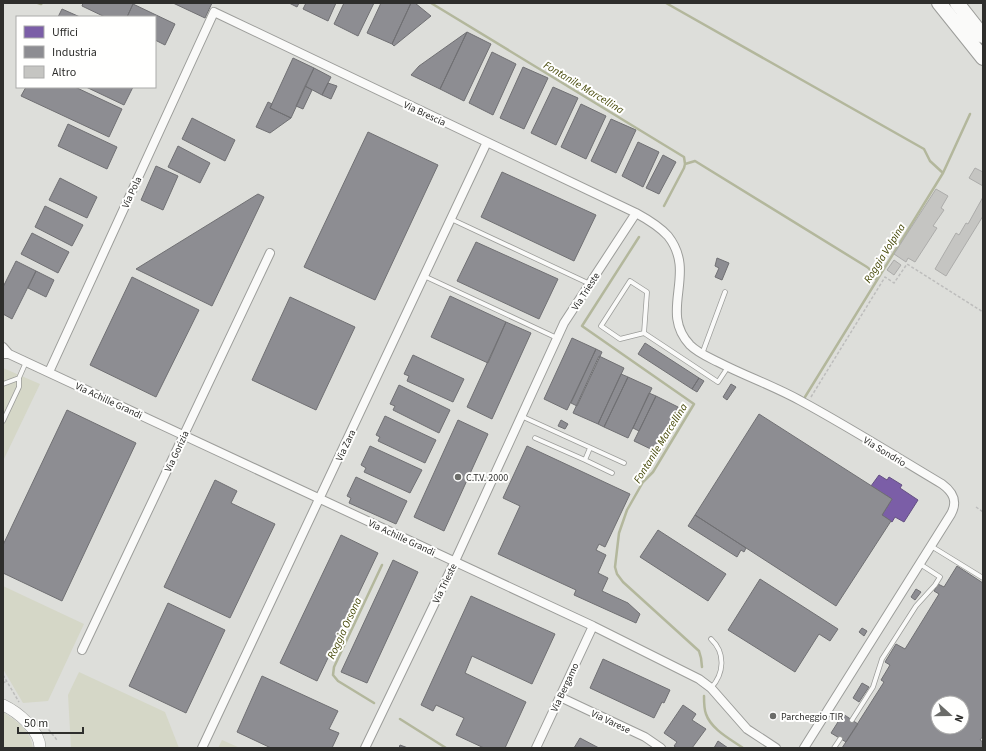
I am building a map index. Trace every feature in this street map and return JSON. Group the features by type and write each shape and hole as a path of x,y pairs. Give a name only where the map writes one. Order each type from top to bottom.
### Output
{"highway":[{"path":"939,3 983,58"},
{"path":"957,3 983,36"}],"street":[{"name":"Via Brescia","path":"214,12 636,213"},
{"name":"Via Pola","path":"49,372 214,12"},
{"name":"Via Zara","path":"202,748 487,142"},
{"name":"Via Trieste","path":"365,748 455,562 564,323 636,213"},
{"name":"Via Sondrio","path":"636,213 662,231 676,250 680,262 681,274 676,310 682,333 686,341 692,347 702,354 728,367 807,404 942,484 948,489 954,498 954,507 931,546 804,748"},
{"name":"Via Gorizia","path":"82,650 270,253"},
{"path":"3,347 6,354"},
{"name":"Via Achille Grandi","path":"6,354 49,372 593,626 699,678 711,688 747,729 776,748"},
{"name":"Via Bergamo","path":"536,748 593,626"},
{"path":"3,696 20,710 41,745"},
{"name":"Via Varese","path":"560,697 645,737 661,748"},
{"path":"3,705 20,710"}],"lane":[{"path":"451,219 590,284"},
{"path":"424,276 557,338"},
{"path":"644,333 647,292 630,281 601,326 620,338 644,333 718,382 728,367"},
{"path":"702,354 725,292"},
{"path":"3,421 19,387 19,378 26,362"},
{"path":"3,384 19,378"},
{"path":"521,416 624,463"},
{"path":"535,438 612,473"},
{"path":"585,460 590,448"},
{"path":"931,546 983,578"},
{"path":"852,720 873,687 882,659 916,606 935,585 940,577 920,564"},
{"path":"711,639 720,651 722,665 718,679 711,688"},
{"path":"834,748 840,739"}],"path":[{"path":"807,404 885,277 894,283 907,264 983,312"},
{"path":"976,507 983,512"},
{"path":"3,675 20,710"},
{"path":"3,683 7,681"},
{"path":"38,720 57,740"}],"green space":[{"path":"3,368 40,384 3,461"},
{"path":"3,586 84,624 48,701 23,703 3,669"},
{"path":"79,672 165,712 179,748 71,748 68,695"},
{"path":"3,712 22,727 29,736 33,748 3,748"},
{"path":"222,740 240,748 218,748"}],"building: Uffici":[{"path":"879,475 887,480 889,477 902,485 900,488 918,500 904,522 895,517 892,522 882,515 892,499 871,486"}],"building: Industria":[{"path":"83,3 133,4 127,16 103,16 82,6"},
{"path":"173,3 212,3 205,18"},
{"path":"289,3 299,3 297,7"},
{"path":"306,3 336,3 328,21 303,9"},
{"path":"344,3 374,3 358,36 334,24"},
{"path":"381,3 411,3 392,44 367,33"},
{"path":"411,3 415,3 431,16 394,46 392,44"},
{"path":"133,4 175,24 165,45 156,40 156,16 127,16"},
{"path":"62,9 78,16 58,16"},
{"path":"467,32 491,44 464,101 440,89"},
{"path":"467,32 440,89 411,75 419,66"},
{"path":"492,52 516,64 493,115 469,103"},
{"path":"293,58 314,68 291,118 270,108"},
{"path":"523,67 548,78 524,129 500,118"},
{"path":"314,68 331,77 322,95 305,86"},
{"path":"328,83 337,86 331,99 322,95"},
{"path":"305,86 312,90 303,109 296,106"},
{"path":"553,87 578,98 556,145 531,133"},
{"path":"25,88 77,88 122,109 109,137 21,96"},
{"path":"88,88 132,88 124,105"},
{"path":"268,102 272,104 270,108 291,118 270,133 256,127"},
{"path":"581,104 606,116 586,159 561,147"},
{"path":"192,118 235,140 225,161 182,139"},
{"path":"611,119 636,130 616,173 591,161"},
{"path":"68,124 117,147 107,169 58,146"},
{"path":"368,132 438,165 375,300 304,267"},
{"path":"638,142 659,152 643,187 622,176"},
{"path":"178,146 210,163 200,183 168,167"},
{"path":"663,155 676,162 659,194 646,188"},
{"path":"156,166 178,176 163,210 141,200"},
{"path":"502,172 596,215 574,261 481,217"},
{"path":"60,178 97,197 87,218 49,200"},
{"path":"258,194 264,197 212,306 136,269"},
{"path":"45,206 83,225 72,246 35,227"},
{"path":"32,233 69,252 58,273 21,254"},
{"path":"476,242 558,279 539,319 457,281"},
{"path":"717,258 729,263 722,280 715,277 719,268 715,266"},
{"path":"16,261 36,271 12,319 3,314 3,287"},
{"path":"36,271 54,280 46,297 28,288"},
{"path":"132,277 199,310 156,397 90,365"},
{"path":"450,296 506,322 488,363 431,337"},
{"path":"290,297 355,327 316,410 252,380"},
{"path":"506,322 531,333 492,419 467,407"},
{"path":"572,338 596,349 567,410 544,399"},
{"path":"645,343 699,378 692,389 638,354"},
{"path":"596,349 602,352 577,406 571,403"},
{"path":"413,355 464,379 453,402 407,381 409,376 404,374"},
{"path":"599,356 624,368 598,424 573,413"},
{"path":"621,374 628,377 604,427 598,424"},
{"path":"628,377 652,388 628,438 604,427"},
{"path":"699,378 704,381 697,392 692,389"},
{"path":"731,384 736,387 727,400 723,397"},
{"path":"399,385 450,410 439,433 393,410 395,406 390,404"},
{"path":"649,393 656,396 639,431 633,428"},
{"path":"656,396 678,407 657,452 634,441"},
{"path":"67,410 136,443 62,601 3,573 3,545"},
{"path":"759,414 892,499 882,515 891,521 836,606 695,515"},
{"path":"385,416 436,440 425,463 378,441 380,437 376,435"},
{"path":"458,420 488,434 444,531 414,517"},
{"path":"561,420 568,424 565,429 558,426"},
{"path":"370,446 422,470 410,493 364,472 366,468 361,465"},
{"path":"527,446 630,494 605,547 599,544 596,550 606,555 598,573 608,578 602,591 628,603 640,614 636,623 574,595 576,590 498,554 520,506 503,498"},
{"path":"356,477 407,501 396,524 349,503 351,498 347,496"},
{"path":"215,480 237,491 231,503 275,524 230,618 164,587"},
{"path":"695,515 746,548 744,552 741,550 737,557 688,526"},
{"path":"658,530 726,574 708,601 640,557"},
{"path":"341,535 378,553 317,681 280,663"},
{"path":"393,560 418,572 367,683 341,672"},
{"path":"957,566 983,583 983,736 980,740 983,742 983,748 842,748 884,682 881,680 890,665 885,662 896,644 905,649 939,594 934,591 938,584 944,587"},
{"path":"760,579 838,629 830,641 819,634 795,672 728,630"},
{"path":"916,589 921,592 915,600 911,597"},
{"path":"471,596 555,634 532,684 472,656 465,673 526,702 505,748 484,748 456,735 464,718 436,705 433,711 421,705"},
{"path":"168,603 225,630 186,713 129,686"},
{"path":"862,628 867,631 864,636 859,632"},
{"path":"603,659 670,690 664,703 662,702 654,718 590,688"},
{"path":"262,676 338,711 329,729 339,733 332,748 271,748 237,732"},
{"path":"862,683 869,687 859,702 853,698"},
{"path":"683,705 696,714 692,720 706,729 692,748 677,748 674,746 677,742 664,733"},
{"path":"843,714 858,724 846,742 831,733"},
{"path":"580,738 599,748 574,748"},
{"path":"718,741 728,748 714,748"},
{"path":"400,745 408,748 399,748"}],"building: Altro":[{"path":"975,168 983,172 983,186 969,178"},
{"path":"936,189 948,196 941,208 944,210 933,226 937,228 915,262 908,258 906,262 894,254"},
{"path":"983,197 983,216 946,276 935,269 956,233 959,235 966,223 968,224"},
{"path":"894,260 901,265 894,275 887,270"}],"waterway":[{"path":"38,3 42,3"},
{"name":"Fontanile Marcellina","path":"431,3 684,157 684,168 664,206"},
{"path":"666,3 924,149 930,161 943,173"},
{"name":"Roggia Volpina","path":"805,397 943,173 970,114"},
{"path":"685,164 695,161 867,267 877,280"},
{"name":"Fontanile Marcellina","path":"639,237 582,326 694,404 653,472 643,482 627,510 619,533 615,567 617,574 623,582 699,651 702,667"},
{"name":"Roggia Orsona","path":"374,703 338,681 333,675 334,667 382,565"},
{"name":"Fontanile Marcellina","path":"704,696 705,712 708,719 716,729 743,748"},
{"name":"Roggia Orsona","path":"400,719 446,748"}],"place":[{"name":"C.T.V. 2000","path":"458,477"},
{"name":"Parcheggio TIR","path":"773,716"}]}
